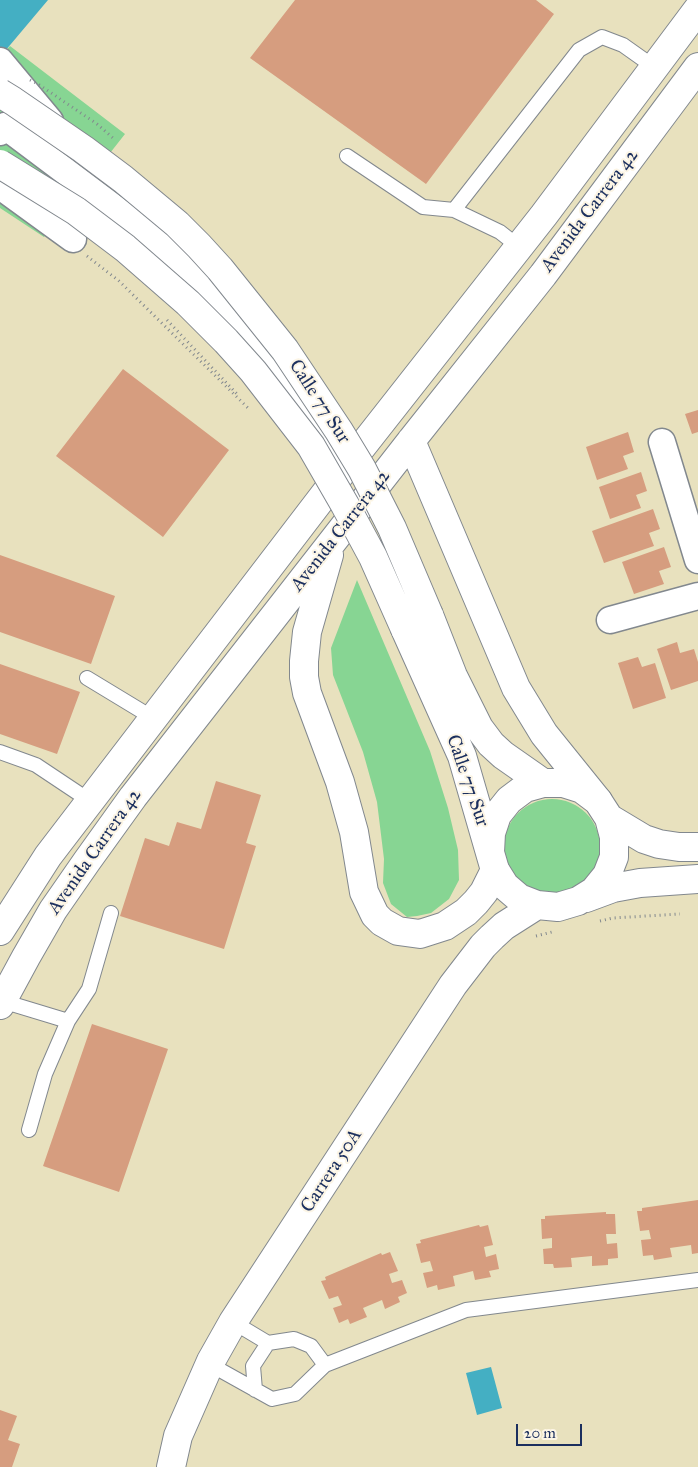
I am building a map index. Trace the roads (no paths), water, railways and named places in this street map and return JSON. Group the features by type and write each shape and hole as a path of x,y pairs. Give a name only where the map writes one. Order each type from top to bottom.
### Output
{"main road":[{"name":"Avenida Carrera 42","path":"0,931 48,856 346,466 519,247 698,9"},
{"name":"Avenida Carrera 42","path":"1,1003 44,926 87,861 134,797 548,268 698,67"},
{"name":"Calle 77 Sur","path":"0,93 60,133 123,179 177,224 220,269 285,350 362,469 392,528 453,676 479,728 503,756 543,783"},
{"name":"Calle 77 Sur","path":"0,164 76,211 124,248 188,303 253,371 311,446 373,557 462,756 492,861"},
{"path":"411,441 516,688 544,734 603,810 614,837 614,857 607,875 594,891 578,901"},
{"path":"333,541 307,632 304,677 307,693 340,782 354,832 364,892 375,915 382,922 398,931 420,934 445,926 466,912 484,892 492,861 491,833 497,815 509,800 525,788 543,783 563,783 582,790 603,810 644,839 679,847 698,846"},
{"path":"492,861 505,886 519,898 537,905 558,907 613,888 631,884 698,880"},
{"name":"Carrera 50A","path":"171,1467 178,1436 211,1361 234,1322 453,986 492,937 504,926 537,905"}],"street":[{"path":"0,61 60,133"},
{"name":"Calle 77 Sur","path":"2,129 150,235 209,292 292,388 334,445 346,466"},
{"path":"0,186 73,239"},
{"path":"662,442 698,560"},
{"path":"610,620 698,596"}],"lane":[{"path":"454,210 579,50 602,38 623,45 654,67"},
{"path":"347,156 423,206 454,210 500,232 519,247"},
{"path":"87,678 154,718"},
{"path":"0,752 36,765 90,801"},
{"path":"29,1130 44,1074 68,1021 89,989 111,913"},
{"path":"1,1003 68,1021"},
{"path":"211,1361 220,1370 272,1399 295,1394 325,1365 466,1310 698,1280"},
{"path":"234,1322 268,1343 294,1339 311,1346 325,1365"},
{"path":"255,1390 253,1366 268,1343"}],"water":[{"path":"0,0 48,0 0,57"},
{"path":"491,1367 502,1408 477,1415 466,1373"}]}
